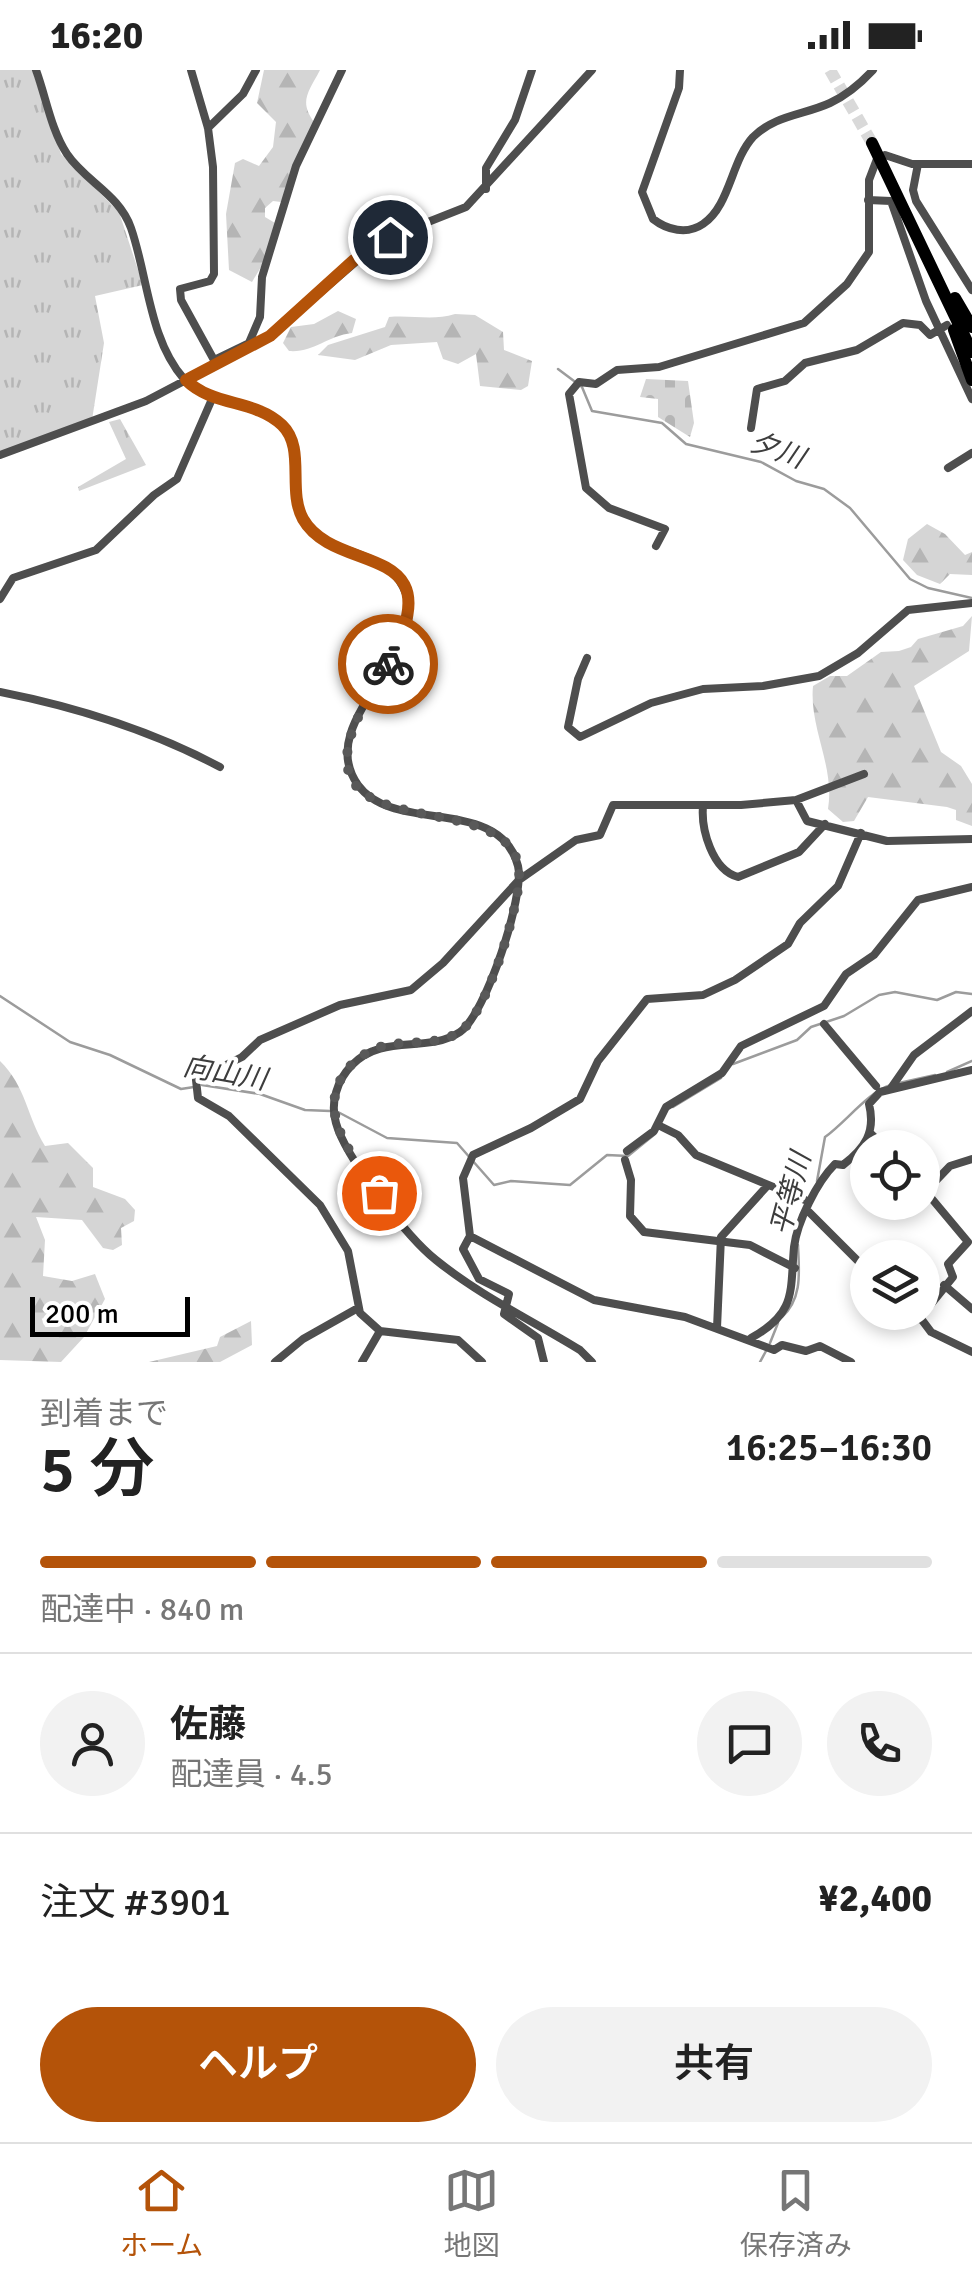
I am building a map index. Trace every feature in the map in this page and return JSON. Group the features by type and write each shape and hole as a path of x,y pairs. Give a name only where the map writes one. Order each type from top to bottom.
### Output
{"highway":[{"path":"872,143 972,328"},
{"path":"912,222 972,352"},
{"path":"925,251 972,380"}],"street":[{"path":"36,70 66,151 125,215 163,346 186,380 212,399 258,411 282,425 293,445 295,498 306,525 324,539 384,566 404,588 407,626 350,738 348,763 358,784 371,798 390,807 493,832 512,851 519,880 476,1016 445,1039 386,1045 364,1055 340,1082 335,1118 352,1154 418,1244 447,1269 592,1362"},
{"path":"191,70 208,128 214,274 210,281 180,289 180,300 214,360 249,346 260,317 262,277 296,166 342,70"},
{"path":"208,128 247,89 256,70"},
{"path":"486,188 486,168 514,120 532,70"},
{"path":"0,455 99,420 249,346 380,241 441,220 486,188 592,70"},
{"path":"680,70 678,88 642,192 653,219 681,231 704,224 714,213 742,152 760,131 780,119 831,103 873,70"},
{"path":"656,546 665,529 609,508 586,488 569,394 575,385 600,382 617,370 660,367 804,323 846,284 870,252 869,180 881,157 918,164 972,164"},
{"path":"918,164 913,190 916,201 972,290"},
{"path":"868,200 891,201 972,399"},
{"path":"750,428 757,389 785,381 805,363 857,350 903,323 920,325 930,335 943,327"},
{"path":"0,599 12,578 96,550 154,495 177,480 212,399"},
{"path":"948,468 972,453"},
{"path":"587,658 578,679 568,726 580,737 673,696 818,676 858,653 908,610 972,603"},
{"path":"0,692 79,710 188,750 220,767"},
{"path":"482,1362 458,1340 380,1331 358,1308 358,1290 348,1251 320,1206 238,1124 198,1098 194,1087 211,1069 242,1057 260,1040 340,1005 411,990 443,963 519,880 576,840 600,834 613,805 703,806 796,800 864,774"},
{"path":"796,800 807,821 887,841 972,839"},
{"path":"703,806 701,829 727,872 738,877 799,852 825,824"},
{"path":"470,1236 462,1191 472,1155 532,1128 580,1098 598,1061 647,999 703,995 735,980 788,944 800,923 838,886 861,833"},
{"path":"795,1268 750,1246 644,1232 630,1216 631,1180 626,1155 654,1131 666,1106 722,1074 741,1046 824,1006 846,974 874,955 918,900 972,888"},
{"path":"870,1130 869,1104 887,1090 914,1055 972,1011"},
{"path":"824,1024 876,1086"},
{"path":"887,1090 972,1070"},
{"path":"662,1127 678,1135 696,1155 805,1200"},
{"path":"751,1338 787,1307 797,1238 807,1210 826,1172 850,1158"},
{"path":"940,1175 950,1166 972,1158"},
{"path":"717,1328 720,1242 768,1185"},
{"path":"940,1208 969,1242 972,1256"},
{"path":"807,1210 822,1221 838,1246 850,1256"},
{"path":"470,1236 463,1243 466,1256 480,1278 509,1294 507,1318 524,1324 538,1338 544,1362"},
{"path":"470,1236 594,1300 685,1317 751,1338 770,1349 782,1345 806,1351 820,1346 851,1362"},
{"path":"940,1290 952,1277 948,1264 969,1242"},
{"path":"944,1285 972,1309"},
{"path":"275,1362 303,1340 358,1308"},
{"path":"929,1330 971,1348"},
{"path":"362,1362 380,1331"},
{"path":"768,1362 770,1349"}],"green space":[{"path":"0,70 32,70 61,154 119,212 143,285 95,296 104,343 92,420 0,453"},
{"path":"264,70 320,70 306,102 314,122 281,202 273,201 265,208 265,217 275,223 264,262 252,282 229,270 226,214 235,163 243,159 259,166 273,147 276,122 257,103"},
{"path":"338,311 356,319 352,333 298,351 289,351 283,343 291,327 314,324"},
{"path":"475,315 503,332 504,350 532,361 528,386 521,390 480,386 476,354 458,364 443,359 437,342 391,345 355,360 318,355 328,345 385,327 389,317"},
{"path":"646,379 688,381 694,423 690,437 658,417 658,399 640,397"},
{"path":"120,419 146,465 79,491 78,487 126,459 109,422"},
{"path":"927,524 945,534 965,555 972,552 972,575 950,574 940,584 917,575 903,560 908,539"},
{"path":"972,616 969,651 914,686 941,752 961,766 972,784 972,826 956,820 956,810 947,807 868,797 854,821 843,822 828,809 828,778 815,717 813,686 830,676 847,676 881,652 899,651 911,647 918,639 963,626"},
{"path":"0,1061 21,1091 45,1146 68,1143 93,1168 93,1187 125,1199 135,1210 134,1221 121,1228 122,1245 113,1250 103,1248 82,1220 36,1217 45,1240 43,1276 72,1281 95,1274 105,1299 84,1337 61,1362 0,1360"},
{"path":"251,1321 252,1345 220,1362 149,1362 217,1346 220,1337"}],"waterway":[{"name":"夕川","path":"558,369 582,387 592,411 662,423 686,444 761,462 796,481 824,489 850,508 910,579 928,588 972,598"},
{"name":"向山川","path":"733,1064 797,1040 811,1027 844,1016 879,995 895,992 937,1000 956,992 972,994"},
{"name":"向山川","path":"0,996 70,1042 110,1055 181,1089 194,1087"},
{"name":"平等川","path":"947,1072 972,1061"},
{"name":"平等川","path":"899,1083 935,1075"},
{"name":"向山川","path":"673,1107 721,1078"},
{"name":"向山川","path":"202,1085 260,1094 305,1110 330,1111"},
{"name":"平等川","path":"817,1181 825,1137 874,1094 891,1085"},
{"name":"向山川","path":"338,1112 387,1138 457,1143 494,1185 511,1181 570,1185 607,1155 628,1156 655,1134"},
{"name":"平等川","path":"782,1317 797,1293 798,1245"},
{"name":"平等川","path":"770,1343 778,1323"},
{"name":"平等川","path":"760,1362 766,1351"}],"tunnel":[{"path":"830,70 872,143"}],"way so far":[{"path":"379,1193 336,1123 334,1106 340,1082 354,1063 373,1050 445,1039 458,1034 476,1016 519,880 512,851 493,832 379,803 364,792 353,776 348,763 350,738 388,664"}],"route":[{"path":"388,664 409,617 404,588 384,566 324,539 306,525 295,498 293,445 282,425 258,411 212,399 186,380 270,336 354,260 390,237"}]}
